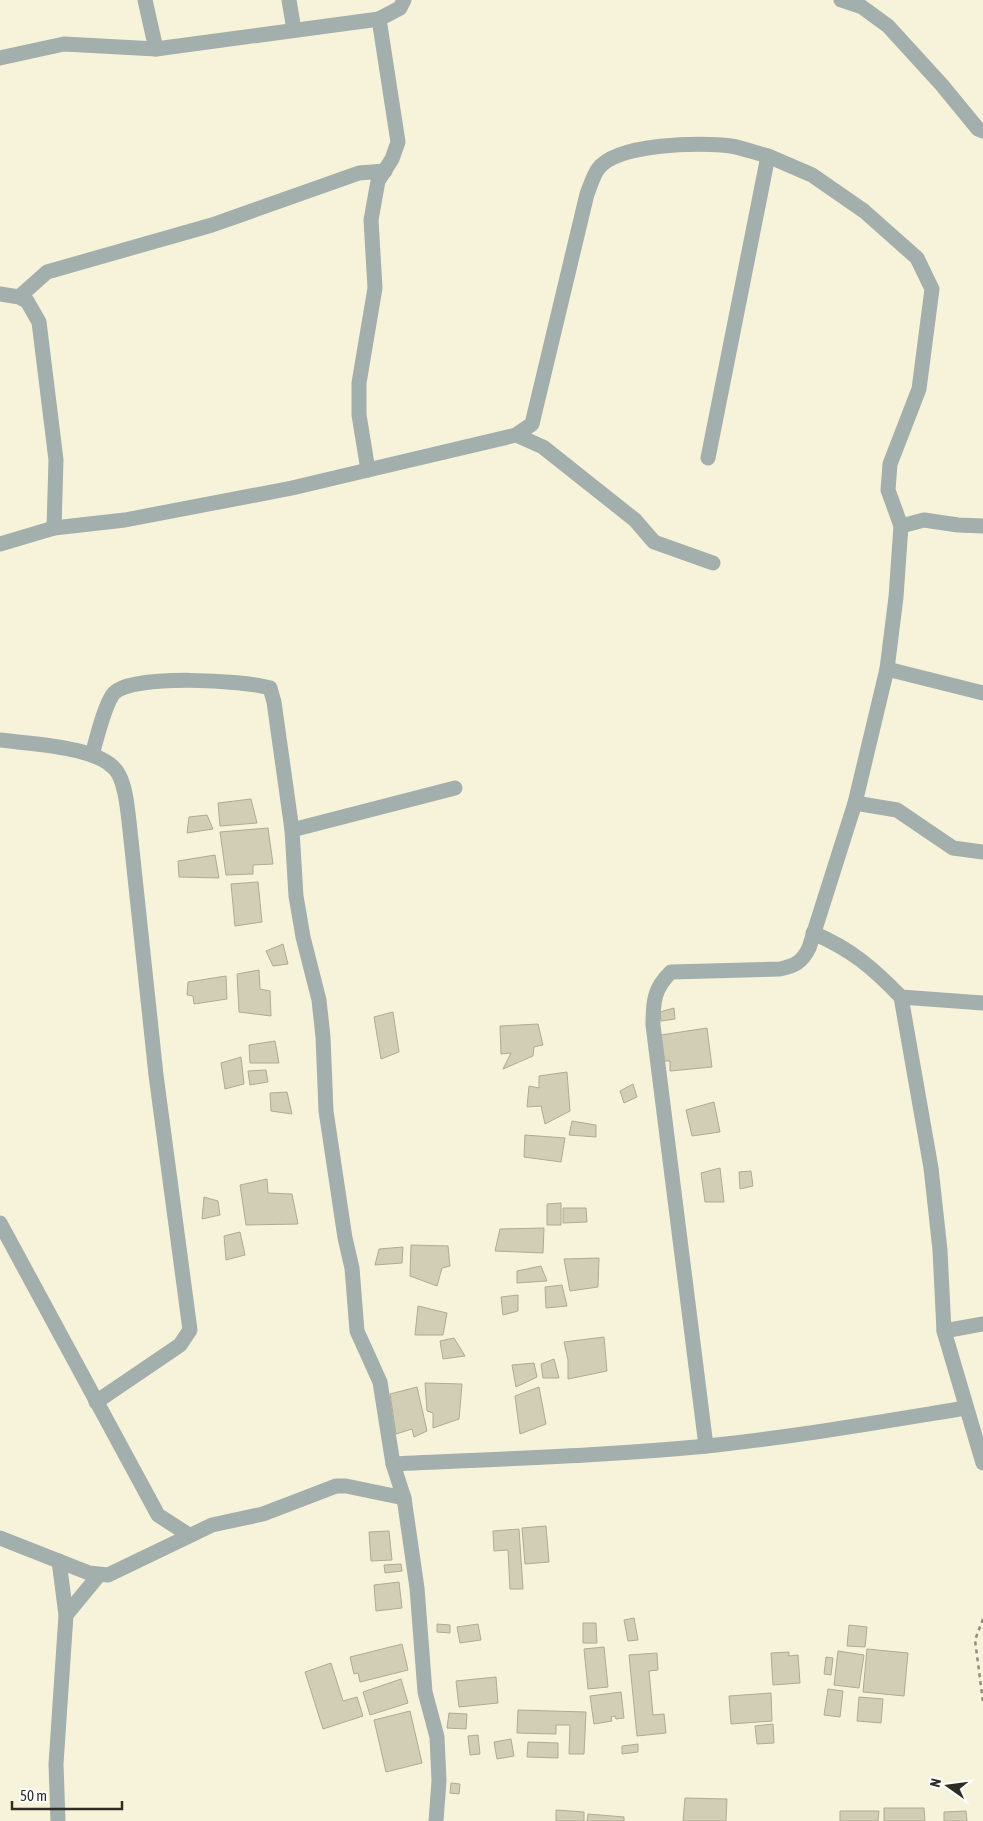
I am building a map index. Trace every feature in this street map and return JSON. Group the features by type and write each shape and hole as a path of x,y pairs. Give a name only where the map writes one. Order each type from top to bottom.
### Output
{"street":[{"path":"145,0 156,49"},
{"path":"289,0 294,30"},
{"path":"0,58 64,44 156,49 379,19 400,8 404,0"},
{"path":"841,0 862,7 888,26 941,84 978,129 983,132"},
{"path":"368,470 359,415 359,383 375,288 371,220 378,181 392,159 398,142 379,19"},
{"path":"0,544 54,528 125,520 292,488 516,435 532,424 538,405 587,194 598,169 612,158 644,148 685,144 731,146 768,156 812,175 864,210 917,258 932,289 919,389 890,464 888,490 901,526 896,597 887,669 855,804 814,933 803,959 793,967 671,972 660,982 653,1000 653,1024 706,1446"},
{"path":"708,458 768,156"},
{"path":"19,297 47,272 212,226 359,174 385,171"},
{"path":"0,294 19,297 27,301 39,322 56,460 54,528"},
{"path":"516,435 543,447 636,520 654,542 713,563"},
{"path":"901,526 924,520 958,526 983,526"},
{"path":"887,669 983,693"},
{"path":"92,755 104,715 114,693 130,686 184,680 256,684 270,688 274,702 292,830 296,896 303,937 319,1000 323,1037 326,1112 344,1238 352,1268 357,1331 380,1382 393,1464 404,1498 417,1588 425,1692 436,1738 440,1781 436,1821"},
{"path":"0,740 92,755 106,760 119,774 125,793 156,1075 190,1330 180,1345 96,1402"},
{"path":"292,830 456,788"},
{"path":"855,804 897,810 953,848 983,852"},
{"path":"814,933 839,944 870,965 901,997 931,1168 940,1250 944,1331 983,1463"},
{"path":"901,997 983,1003"},
{"path":"0,1224 158,1515 188,1535"},
{"path":"944,1331 983,1324"},
{"path":"393,1464 603,1454 706,1446 798,1436 966,1408"},
{"path":"0,1538 99,1575 108,1575 212,1525 263,1514 336,1486 346,1486 404,1498"},
{"path":"58,1821 56,1764 66,1615 59,1561"},
{"path":"66,1615 99,1575"}],"path":[{"path":"983,1619 975,1640 983,1702"}],"building":[{"path":"251,799 257,823 220,826 218,803"},
{"path":"207,815 213,829 187,833 189,817"},
{"path":"268,828 273,864 253,865 253,874 226,875 220,832"},
{"path":"215,855 219,878 179,877 178,861"},
{"path":"258,882 262,922 235,926 231,884"},
{"path":"283,944 288,964 273,966 266,951"},
{"path":"259,970 260,989 270,991 271,1016 239,1012 237,974"},
{"path":"226,976 227,999 194,1004 193,996 187,995 188,982"},
{"path":"674,1008 675,1019 661,1021 660,1012"},
{"path":"393,1012 399,1052 381,1059 374,1017"},
{"path":"538,1024 543,1045 534,1047 533,1056 503,1069 511,1053 501,1054 500,1026"},
{"path":"707,1028 712,1067 670,1071 670,1061 664,1061 661,1035"},
{"path":"275,1041 279,1063 250,1063 249,1045"},
{"path":"241,1057 244,1084 225,1089 221,1063"},
{"path":"266,1070 268,1082 250,1085 248,1071"},
{"path":"567,1072 570,1111 545,1124 541,1106 527,1107 529,1086 539,1088 539,1076"},
{"path":"633,1084 637,1097 624,1103 620,1091"},
{"path":"287,1092 292,1114 271,1111 270,1093"},
{"path":"714,1102 720,1132 692,1136 686,1110"},
{"path":"572,1121 596,1125 596,1137 569,1135"},
{"path":"525,1135 565,1138 561,1162 524,1157"},
{"path":"720,1168 724,1202 705,1202 701,1173"},
{"path":"751,1171 753,1186 740,1189 739,1172"},
{"path":"267,1179 268,1193 292,1194 298,1224 246,1225 240,1185"},
{"path":"204,1197 218,1201 220,1215 202,1219"},
{"path":"561,1203 561,1225 547,1225 547,1204"},
{"path":"563,1208 586,1208 587,1222 563,1223"},
{"path":"544,1228 543,1253 495,1251 500,1229"},
{"path":"240,1232 245,1255 226,1260 224,1236"},
{"path":"411,1245 448,1246 450,1266 442,1268 437,1286 410,1276"},
{"path":"403,1247 402,1263 375,1265 379,1249"},
{"path":"599,1258 598,1287 570,1291 564,1259"},
{"path":"541,1266 547,1281 517,1283 517,1271"},
{"path":"562,1285 567,1306 546,1308 545,1287"},
{"path":"518,1295 518,1311 503,1315 501,1297"},
{"path":"418,1306 447,1313 443,1335 415,1335"},
{"path":"604,1337 607,1371 568,1379 568,1360 564,1342"},
{"path":"454,1338 465,1356 443,1359 440,1341"},
{"path":"554,1359 559,1378 543,1378 541,1364"},
{"path":"534,1363 537,1377 516,1387 512,1365"},
{"path":"425,1383 462,1384 459,1419 433,1428 433,1413 427,1411"},
{"path":"417,1387 427,1431 414,1437 412,1429 396,1434 390,1394"},
{"path":"539,1387 546,1424 520,1434 515,1396"},
{"path":"546,1526 549,1562 525,1564 522,1528"},
{"path":"519,1529 523,1589 510,1589 508,1550 494,1551 493,1531"},
{"path":"389,1531 392,1560 371,1561 369,1532"},
{"path":"401,1564 402,1571 385,1573 384,1565"},
{"path":"399,1582 402,1608 376,1611 374,1585"},
{"path":"634,1618 638,1640 628,1641 624,1620"},
{"path":"583,1623 596,1623 597,1643 583,1643"},
{"path":"437,1624 450,1625 450,1633 437,1632"},
{"path":"478,1624 481,1640 460,1643 457,1627"},
{"path":"849,1625 867,1627 865,1647 847,1646"},
{"path":"402,1644 408,1670 360,1682 358,1673 354,1674 350,1657"},
{"path":"604,1647 608,1687 588,1689 584,1649"},
{"path":"867,1649 908,1653 904,1696 863,1692"},
{"path":"838,1651 864,1655 859,1688 834,1685"},
{"path":"789,1652 789,1656 798,1655 800,1683 773,1685 771,1653"},
{"path":"657,1653 658,1670 649,1671 653,1715 664,1714 666,1733 637,1736 629,1655"},
{"path":"826,1657 833,1658 831,1675 824,1674"},
{"path":"331,1663 343,1701 357,1697 363,1716 323,1729 305,1672"},
{"path":"496,1677 498,1703 459,1707 456,1681"},
{"path":"401,1679 408,1703 370,1715 363,1692"},
{"path":"828,1689 843,1691 840,1717 824,1715"},
{"path":"621,1692 624,1718 616,1719 615,1716 611,1717 612,1721 594,1724 590,1696"},
{"path":"771,1693 772,1721 731,1724 729,1696"},
{"path":"859,1697 883,1699 881,1723 857,1721"},
{"path":"518,1710 586,1712 584,1754 569,1754 570,1725 556,1725 556,1734 517,1733"},
{"path":"410,1711 422,1763 386,1772 374,1720"},
{"path":"449,1713 467,1714 466,1729 447,1728"},
{"path":"773,1724 774,1743 757,1744 755,1726"},
{"path":"478,1735 480,1754 470,1755 468,1736"},
{"path":"511,1739 514,1756 497,1759 494,1742"},
{"path":"528,1742 558,1743 558,1758 527,1757"},
{"path":"638,1744 638,1752 622,1754 622,1746"},
{"path":"451,1783 460,1784 459,1794 450,1793"},
{"path":"685,1798 727,1799 726,1821 683,1821"},
{"path":"884,1808 924,1808 925,1821 884,1821"},
{"path":"556,1810 584,1812 584,1821 556,1821"},
{"path":"840,1811 879,1811 878,1821 840,1821"},
{"path":"966,1811 967,1821 944,1821 944,1812"},
{"path":"588,1814 624,1817 624,1821 587,1821"}]}
